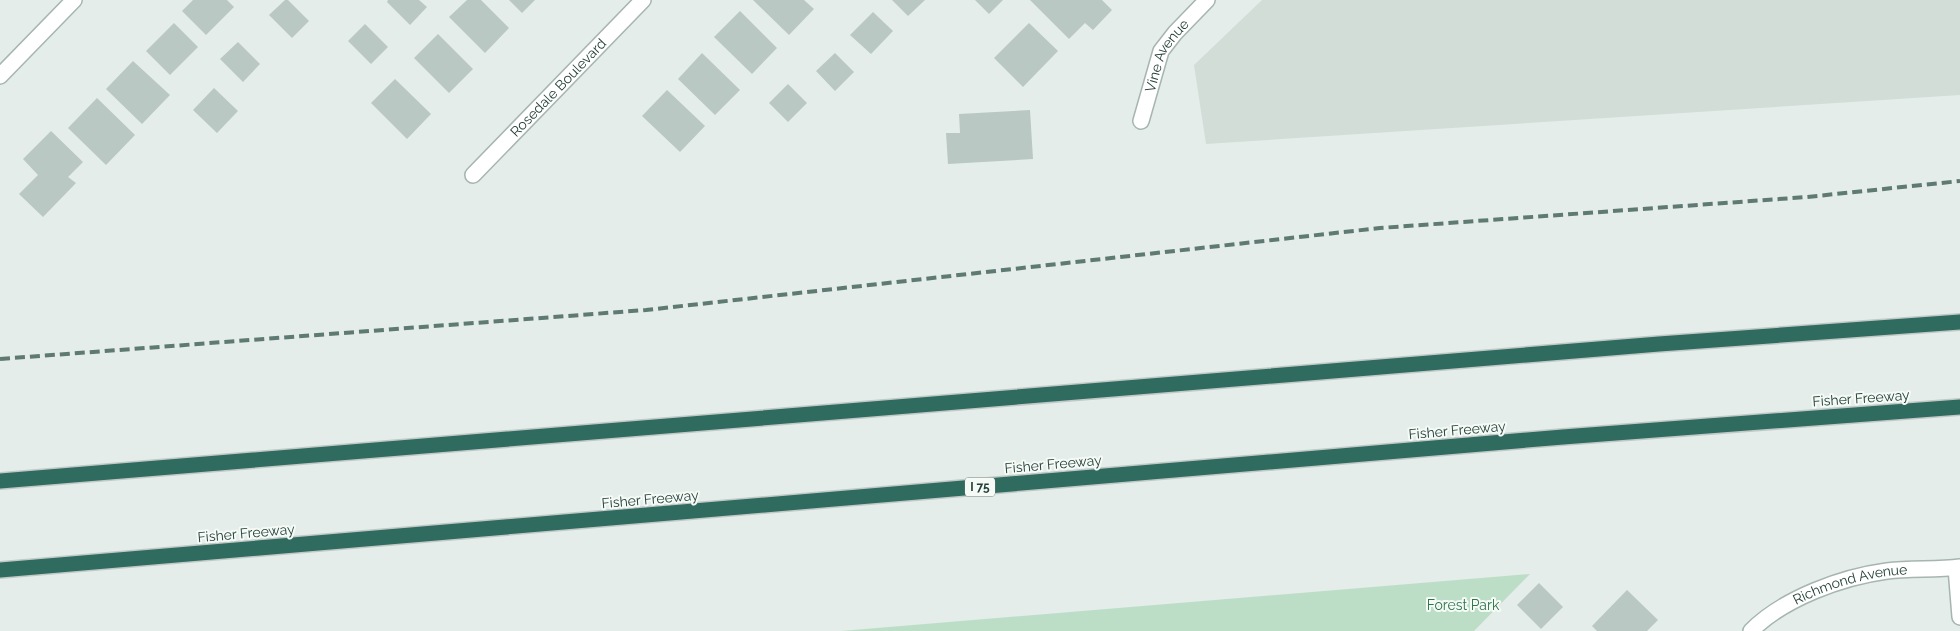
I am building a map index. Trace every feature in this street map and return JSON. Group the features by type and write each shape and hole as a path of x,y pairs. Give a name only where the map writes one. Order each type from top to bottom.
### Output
{"highway":[{"path":"0,482 1659,344 1960,322"},
{"name":"Fisher Freeway","path":"0,570 1563,437 1960,407"}],"street":[{"path":"0,76 74,0"},
{"name":"Rosedale Boulevard","path":"473,175 643,0"},
{"name":"Vine Avenue","path":"1141,121 1161,51 1174,33 1207,0"},
{"path":"1958,568 1960,617"},
{"name":"Richmond Avenue","path":"1751,631 1796,599 1840,580 1887,571 1958,568"}],"shaded area":[{"path":"1262,0 1960,0 1960,95 1206,144 1194,65"}],"green space":[{"name":"Forest Park","path":"1530,574 1474,631 841,631"}],"building":[{"path":"193,0 227,0 234,7 206,35 182,11"},
{"path":"285,0 288,0 309,21 292,38 269,15"},
{"path":"388,0 419,0 427,7 410,25 387,2"},
{"path":"467,0 481,0 509,28 485,53 449,17"},
{"path":"509,0 535,0 522,13"},
{"path":"753,0 804,0 814,9 789,35"},
{"path":"892,0 925,0 908,16"},
{"path":"975,0 1003,0 989,14"},
{"path":"1030,0 1102,0 1112,10 1093,30 1085,23 1069,39"},
{"path":"740,11 777,48 752,74 714,37"},
{"path":"873,12 893,31 871,54 850,35"},
{"path":"174,23 198,47 170,75 146,51"},
{"path":"1029,23 1058,51 1023,87 994,58"},
{"path":"365,24 388,47 371,64 348,41"},
{"path":"438,34 473,69 449,93 414,58"},
{"path":"238,42 260,64 243,82 220,59"},
{"path":"702,53 740,90 715,115 678,79"},
{"path":"835,53 854,72 835,91 816,71"},
{"path":"133,61 170,95 142,124 106,89"},
{"path":"395,79 431,114 407,139 371,103"},
{"path":"788,84 807,103 788,122 769,103"},
{"path":"214,88 238,111 217,133 193,110"},
{"path":"667,90 705,126 680,152 642,116"},
{"path":"97,98 135,135 106,165 68,128"},
{"path":"1030,110 1033,159 948,164 946,133 960,133 959,114"},
{"path":"51,131 83,162 68,177 76,183 43,217 19,194 38,175 23,159"},
{"path":"1539,583 1563,607 1541,629 1517,605"},
{"path":"1627,590 1658,620 1647,631 1597,631 1592,626"}],"railway":[{"path":"0,359 646,310 1380,228 1807,197 1960,181"}]}
